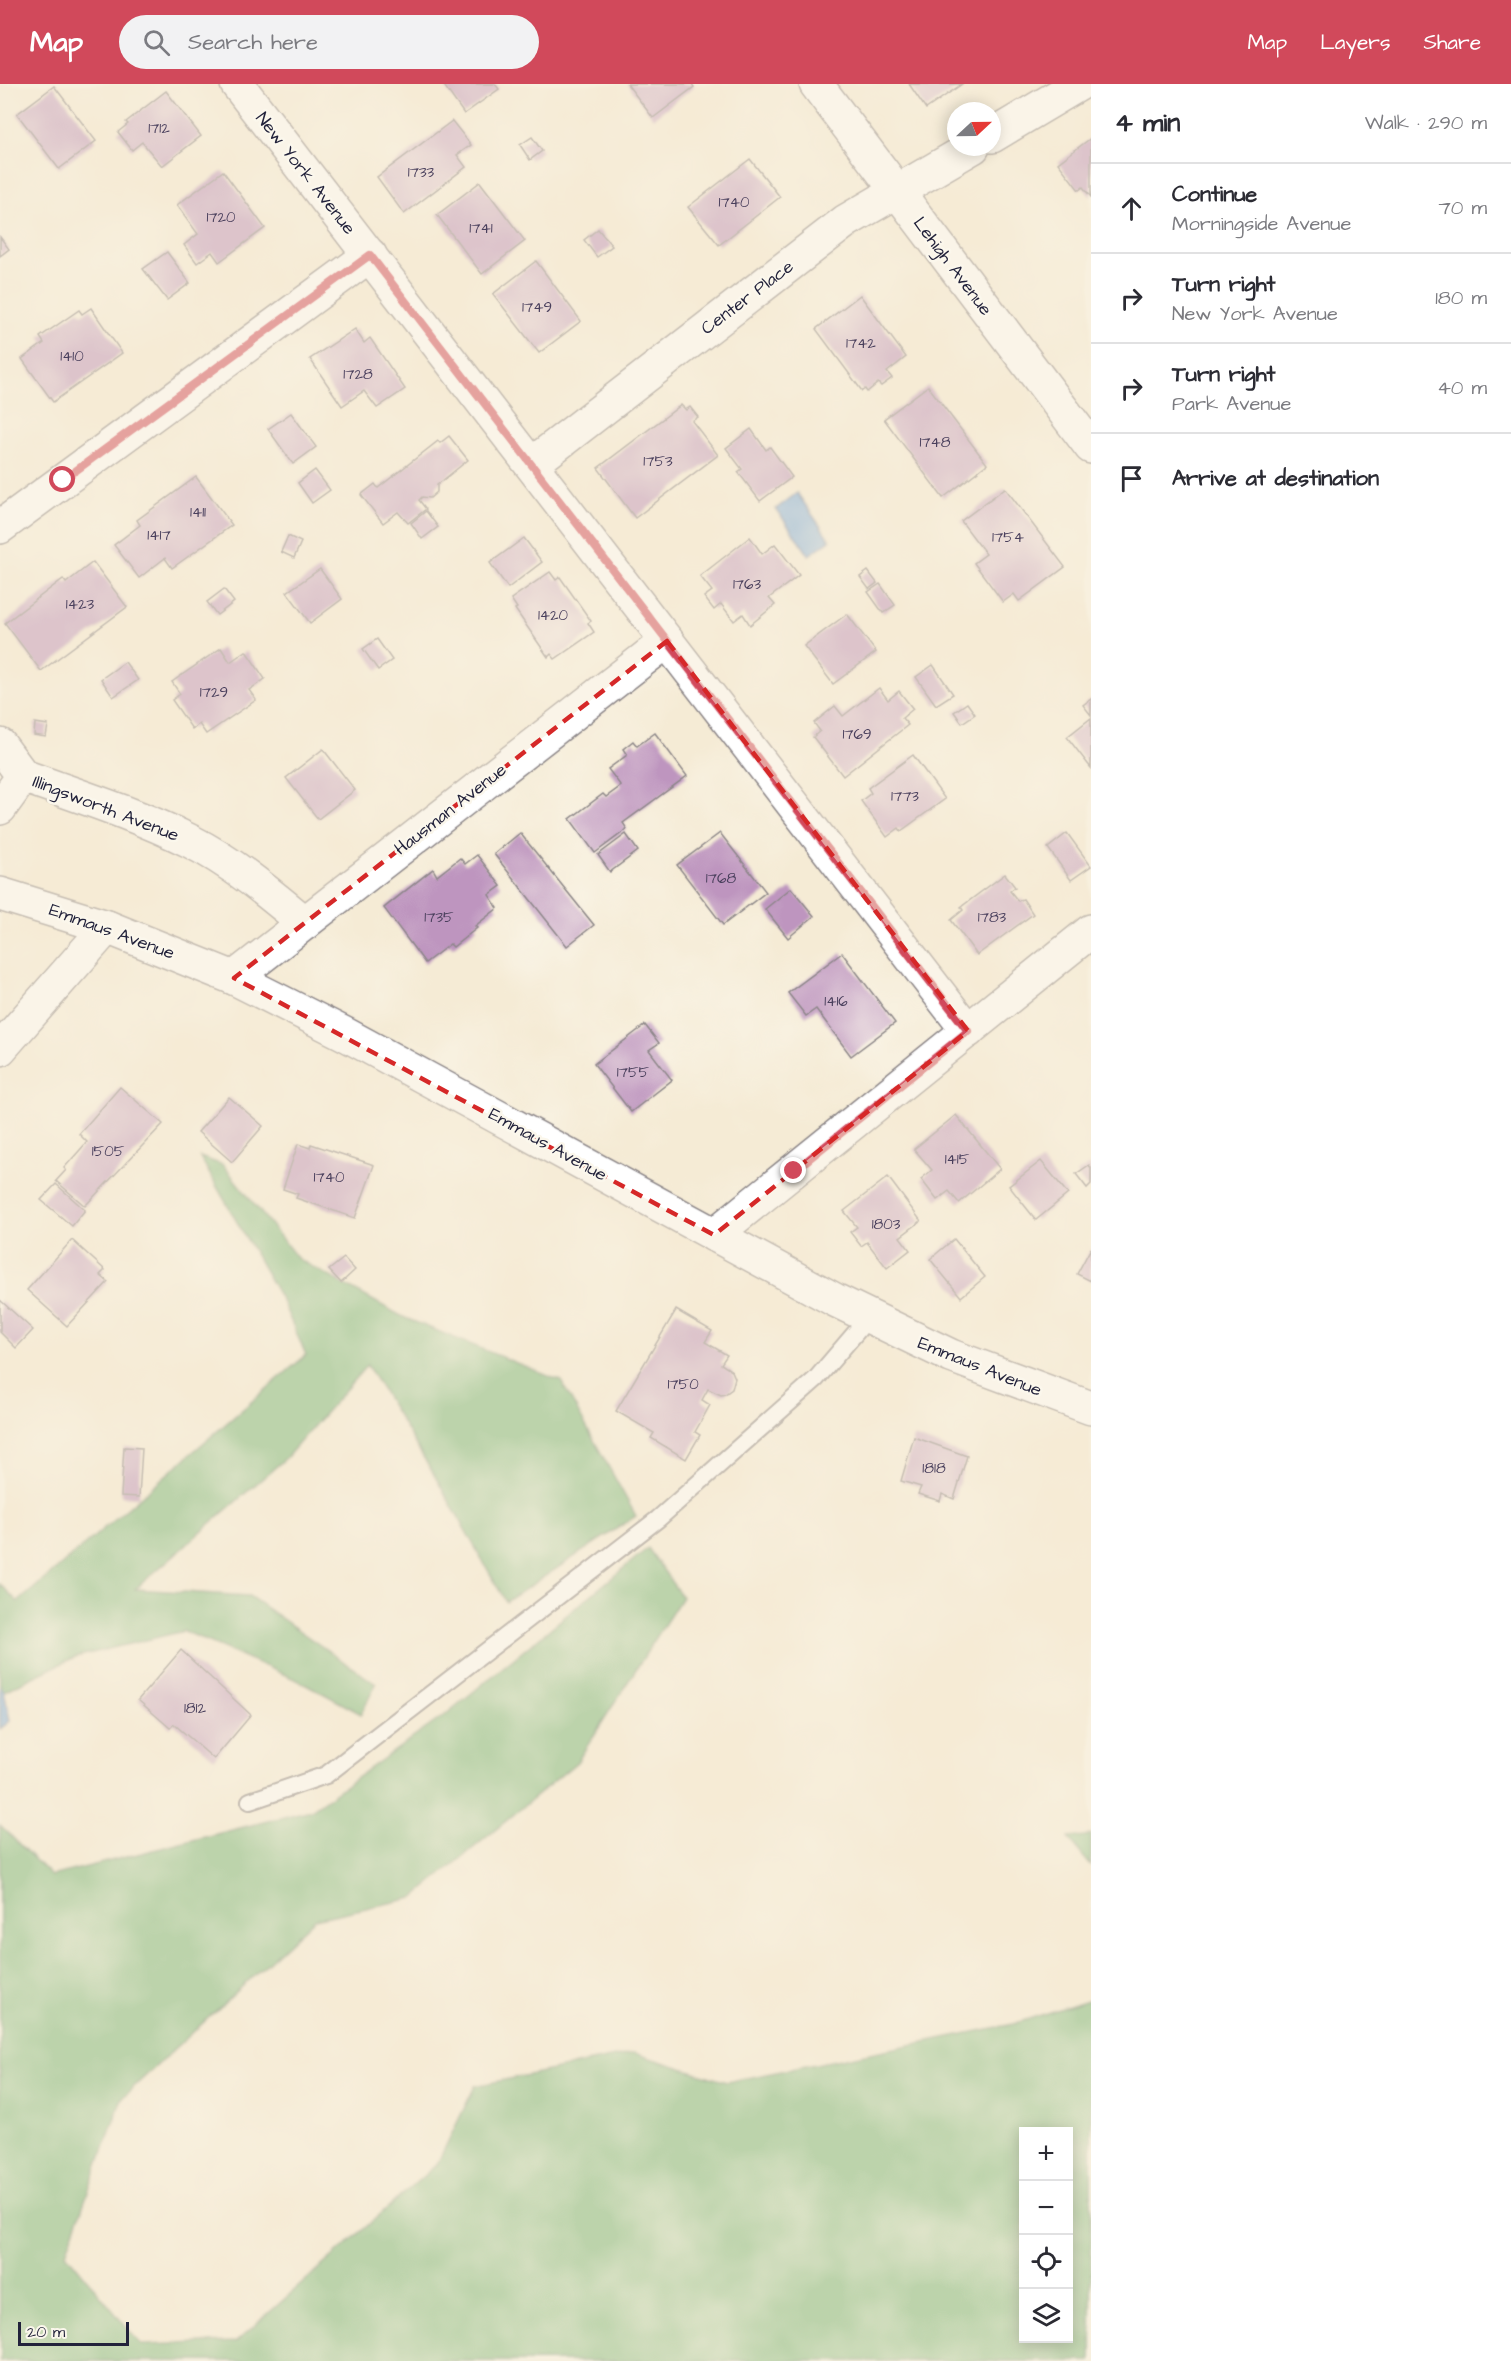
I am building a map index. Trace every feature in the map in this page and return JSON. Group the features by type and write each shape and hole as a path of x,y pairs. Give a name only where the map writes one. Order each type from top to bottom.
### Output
{"street":[{"name":"New York Avenue","path":"237,84 968,1031"},
{"name":"Lehigh Avenue","path":"816,84 1091,447"},
{"path":"1001,130 1079,84"},
{"name":"Center Place","path":"532,464 846,221 957,156"},
{"path":"0,527 370,255"},
{"name":"Hausman Avenue","path":"234,978 667,641"},
{"name":"Illingsworth Avenue","path":"0,746 24,776 138,817 192,842 253,880 305,923"},
{"name":"Illingsworth Avenue","path":"0,808 24,776"},
{"name":"Emmaus Avenue","path":"0,894 107,927 234,978 345,1034 869,1317 951,1356 1091,1408"},
{"path":"0,1049 107,927"},
{"path":"714,1235 1091,931"}],"lane":[{"path":"250,1801 326,1775 658,1519 816,1379 869,1317"}],"highlighted area":[{"path":"667,641 968,1031 714,1235 234,978"}],"green space":[{"path":"200,1157 223,1165 298,1259 403,1317 561,1381 636,1516 506,1602 433,1473 367,1365 286,1458 135,1589 249,1596 376,1684 361,1714 306,1684 184,1631 75,1657 4,1691 0,1686 0,1584 18,1602 306,1355 282,1301"},
{"path":"648,1548 682,1597 577,1762 413,1898 315,1919 122,2098 66,2253 141,2345 236,2342 437,2164 475,2086 634,2053 727,2082 1013,2024 1091,1999 1091,2361 0,2361 0,1825 51,1876 311,1810 445,1715"},
{"path":"1091,1835 1091,1866 1068,1838"}],"water":[{"path":"797,493 830,540 809,555 776,509"},
{"path":"0,1686 4,1691 10,1721 0,1729"}],"building":[{"path":"443,84 495,84 499,89 464,114"},
{"path":"627,84 692,84 694,87 653,118"},
{"path":"909,84 962,84 926,109"},
{"path":"54,86 96,141 59,169 17,114"},
{"path":"166,91 201,136 162,166 142,142 132,150 118,132 128,124 126,122"},
{"path":"452,121 471,145 457,155 466,167 404,214 377,177"},
{"path":"532,137 542,151 530,160 520,145"},
{"path":"1091,138 1091,197 1083,187 1079,190 1058,163"},
{"path":"750,159 780,197 719,245 688,207"},
{"path":"223,171 265,228 219,262 212,252 197,263 184,245 198,234 177,205"},
{"path":"480,182 525,241 482,274 437,215"},
{"path":"598,229 612,246 597,257 584,240"},
{"path":"0,237 9,249 0,256"},
{"path":"167,252 190,283 167,300 143,269"},
{"path":"536,261 581,321 539,353 493,294"},
{"path":"860,295 906,357 887,372 892,378 881,386 878,383 867,392 865,389 862,391 816,329"},
{"path":"91,308 122,353 53,402 22,359 44,343 40,337 79,310 82,314"},
{"path":"355,329 364,343 370,338 405,389 377,408 364,391 342,406 310,359"},
{"path":"928,386 987,464 943,498 884,419"},
{"path":"681,405 686,410 690,407 698,417 692,421 718,455 635,518 598,468"},
{"path":"291,413 316,447 293,464 268,429"},
{"path":"751,429 766,450 770,447 792,477 760,501 738,472 742,469 726,448"},
{"path":"449,436 468,460 437,485 437,492 430,498 422,497 419,500 426,509 408,523 398,512 383,523 361,495 375,484 378,488 438,441 440,443"},
{"path":"315,470 330,490 312,503 298,483"},
{"path":"196,477 232,525 172,568 165,558 139,578 114,545 140,525 137,520"},
{"path":"1005,488 1065,567 1019,601 1014,594 1003,602 974,563 986,554 961,521"},
{"path":"426,511 438,527 422,539 411,523"},
{"path":"288,536 301,542 294,558 281,552"},
{"path":"750,537 762,554 775,544 799,575 769,598 775,605 750,625 743,614 734,621 721,604 714,610 704,597 712,591 700,576"},
{"path":"524,538 542,562 508,588 490,563"},
{"path":"93,562 127,607 41,671 5,623 63,579 66,583"},
{"path":"320,569 342,599 310,623 287,592"},
{"path":"868,571 877,583 869,589 860,577"},
{"path":"550,572 556,580 560,577 591,621 588,623 594,632 555,659 551,654 548,657 515,609 517,608 511,599"},
{"path":"880,584 895,605 883,613 868,592"},
{"path":"224,589 234,602 217,615 207,602"},
{"path":"847,614 876,652 833,684 804,646"},
{"path":"377,639 392,660 378,670 363,649"},
{"path":"221,648 230,662 246,651 265,679 249,690 256,700 206,734 199,724 192,729 172,700 180,694 172,682"},
{"path":"125,662 138,680 113,697 101,679"},
{"path":"933,665 953,694 936,705 916,677"},
{"path":"879,688 888,700 899,691 913,709 902,718 908,725 843,776 813,737 820,731 814,723 835,706 843,716"},
{"path":"1091,699 1091,715 1083,705"},
{"path":"967,703 975,714 962,723 954,712"},
{"path":"1091,718 1091,768 1067,737"},
{"path":"35,723 48,725 46,737 34,735"},
{"path":"655,733 687,776 623,823 627,829 595,853 570,819 603,794 606,797 621,786 608,769 627,755 623,749 633,741 637,746"},
{"path":"323,749 355,790 318,819 286,778"},
{"path":"913,755 945,799 901,831 899,828 887,837 861,801 871,793 868,788"},
{"path":"520,833 594,925 567,946 494,854"},
{"path":"720,833 766,892 723,925 677,865"},
{"path":"1067,833 1091,866 1071,880 1048,848"},
{"path":"626,834 638,851 610,872 598,855"},
{"path":"477,855 501,886 489,895 498,908 453,947 450,944 425,963 384,908 433,869 437,876 460,858 465,864"},
{"path":"1005,874 1015,887 1010,891 1018,901 1023,899 1033,914 977,955 951,920 963,910 961,907"},
{"path":"791,888 814,916 788,938 765,909"},
{"path":"842,953 895,1023 851,1056 816,1009 806,1016 788,993"},
{"path":"645,1025 659,1043 649,1050 672,1080 631,1112 594,1064"},
{"path":"120,1087 163,1124 85,1206 56,1181 66,1170 64,1168 87,1142 79,1134"},
{"path":"229,1097 263,1126 232,1162 198,1132"},
{"path":"956,1115 1000,1169 959,1203 949,1191 937,1200 921,1179 932,1170 914,1149"},
{"path":"298,1144 310,1148 311,1144 374,1165 355,1218 296,1198 298,1194 283,1189"},
{"path":"1041,1161 1068,1194 1036,1220 1009,1186"},
{"path":"1089,1165 1091,1184 1087,1188 1076,1174"},
{"path":"888,1177 921,1221 900,1237 910,1250 887,1268 867,1242 861,1246 850,1232 857,1227 844,1211"},
{"path":"56,1184 85,1210 72,1226 41,1200"},
{"path":"954,1239 985,1277 961,1297 930,1259"},
{"path":"72,1240 105,1270 100,1275 108,1282 67,1326 27,1290"},
{"path":"1091,1248 1091,1281 1077,1274"},
{"path":"344,1258 355,1270 341,1283 329,1270"},
{"path":"0,1300 33,1330 16,1348 0,1332"},
{"path":"676,1310 712,1331 705,1342 727,1355 721,1364 732,1371 735,1378 732,1389 725,1394 721,1395 708,1389 702,1400 710,1405 695,1432 700,1435 686,1459 651,1438 654,1433 616,1411"},
{"path":"914,1437 967,1456 954,1499 942,1494 940,1501 918,1494 921,1487 901,1481"},
{"path":"124,1447 142,1448 139,1497 121,1496"},
{"path":"181,1650 251,1715 214,1759 174,1724 170,1728 138,1700"}],"route":[{"path":"63,480 370,255 968,1031 794,1171"}]}
